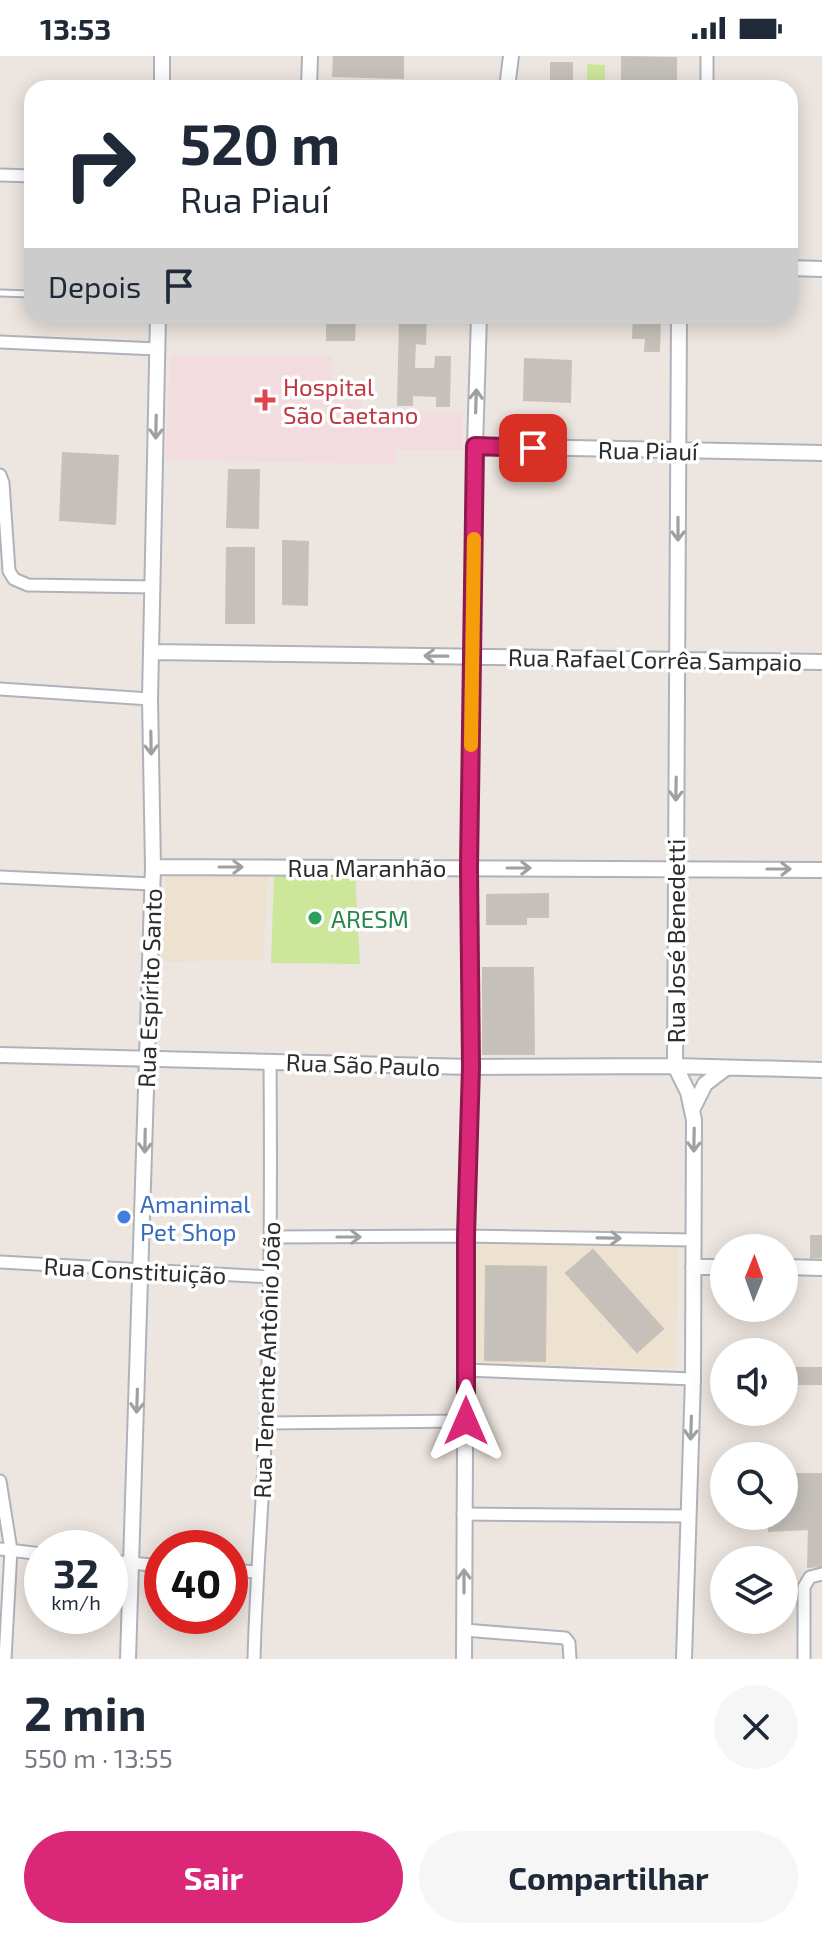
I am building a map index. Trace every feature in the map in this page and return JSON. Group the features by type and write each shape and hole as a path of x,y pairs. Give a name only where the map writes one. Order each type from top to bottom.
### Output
{"street":[{"path":"162,56 162,80"},
{"path":"309,80 310,56"},
{"path":"508,80 511,56"},
{"path":"707,56 707,80"},
{"path":"0,175 24,176"},
{"path":"798,268 822,269"},
{"name":"Rua Espírito Santo","path":"128,1659 153,867 150,699 158,324"},
{"path":"464,1659 466,1236 471,1067 469,868 479,324"},
{"name":"Rua José Benedetti","path":"679,324 675,1066 693,1108 693,1379 684,1659"},
{"path":"0,342 157,349"},
{"name":"Rua Piauí","path":"475,446 822,453"},
{"path":"0,475 9,571 14,579 28,585 152,587"},
{"name":"Rua Rafael Corrêa Sampaio","path":"152,652 822,662"},
{"path":"0,689 150,699"},
{"name":"Rua Maranhão","path":"153,867 822,870"},
{"path":"0,877 152,884"},
{"name":"Rua São Paulo","path":"0,1055 471,1067 675,1066 822,1070"},
{"name":"Rua Tenente Antônio João","path":"254,1659 270,1277 270,1062"},
{"path":"693,1108 705,1084 726,1068"},
{"path":"271,1237 692,1240"},
{"name":"Rua Constituição","path":"0,1262 270,1277"},
{"path":"693,1267 710,1267"},
{"path":"798,1267 822,1268"},
{"path":"465,1370 693,1379"},
{"path":"266,1423 466,1421"},
{"path":"0,1481 6,1550 5,1659"},
{"path":"463,1514 688,1516"},
{"path":"128,1563 144,1565"},
{"path":"248,1571 256,1572"},
{"path":"804,1659 804,1587 810,1577 822,1574"},
{"path":"464,1630 565,1638 569,1643 570,1659"}],"lane":[{"path":"0,293 24,294"}],"shaded area":[{"name":"Hospital São Caetano","path":"170,355 331,355 333,389 361,388 362,411 463,411 463,450 396,450 396,464 166,460"},
{"path":"268,872 263,959 165,962 162,959 166,873"},
{"path":"475,1240 678,1244 676,1368 473,1364"}],"green space":[{"path":"587,64 605,65 605,80 587,80"},
{"name":"ARESM","path":"355,873 360,964 271,963 274,874"}],"building":[{"path":"334,56 403,56 403,78 333,76"},
{"path":"622,57 676,58 676,80 622,80"},
{"path":"551,63 572,63 572,80 551,80"},
{"path":"327,324 355,324 354,340 327,340"},
{"path":"400,324 426,324 425,344 415,343 414,369 435,369 436,357 450,357 449,406 437,406 437,396 412,395 412,405 398,405"},
{"path":"634,324 660,324 659,351 645,351 646,338 633,338"},
{"path":"525,359 571,361 570,402 524,400"},
{"path":"63,453 118,456 115,524 60,520"},
{"path":"229,470 259,470 258,528 227,527"},
{"path":"283,541 308,542 307,605 283,604"},
{"path":"227,548 254,548 254,623 226,623"},
{"path":"548,894 548,917 526,917 526,924 487,924 487,895"},
{"path":"483,968 533,968 534,1054 483,1054"},
{"path":"811,1236 822,1236 822,1257 811,1258"},
{"path":"593,1250 663,1329 637,1352 566,1273"},
{"path":"486,1266 546,1267 545,1361 485,1360"},
{"path":"798,1368 822,1368 822,1384 798,1384"},
{"path":"798,1474 822,1474 822,1566 808,1567 809,1529 798,1530"}],"slow traffic":[{"path":"471,745 474,539"}],"place":[{"name":"Hospital São Caetano","path":"265,400"},
{"name":"ARESM","path":"315,918"},
{"name":"Amanimal Pet Shop","path":"124,1217"}],"route":[{"path":"466,1421 475,446 533,448"}]}
